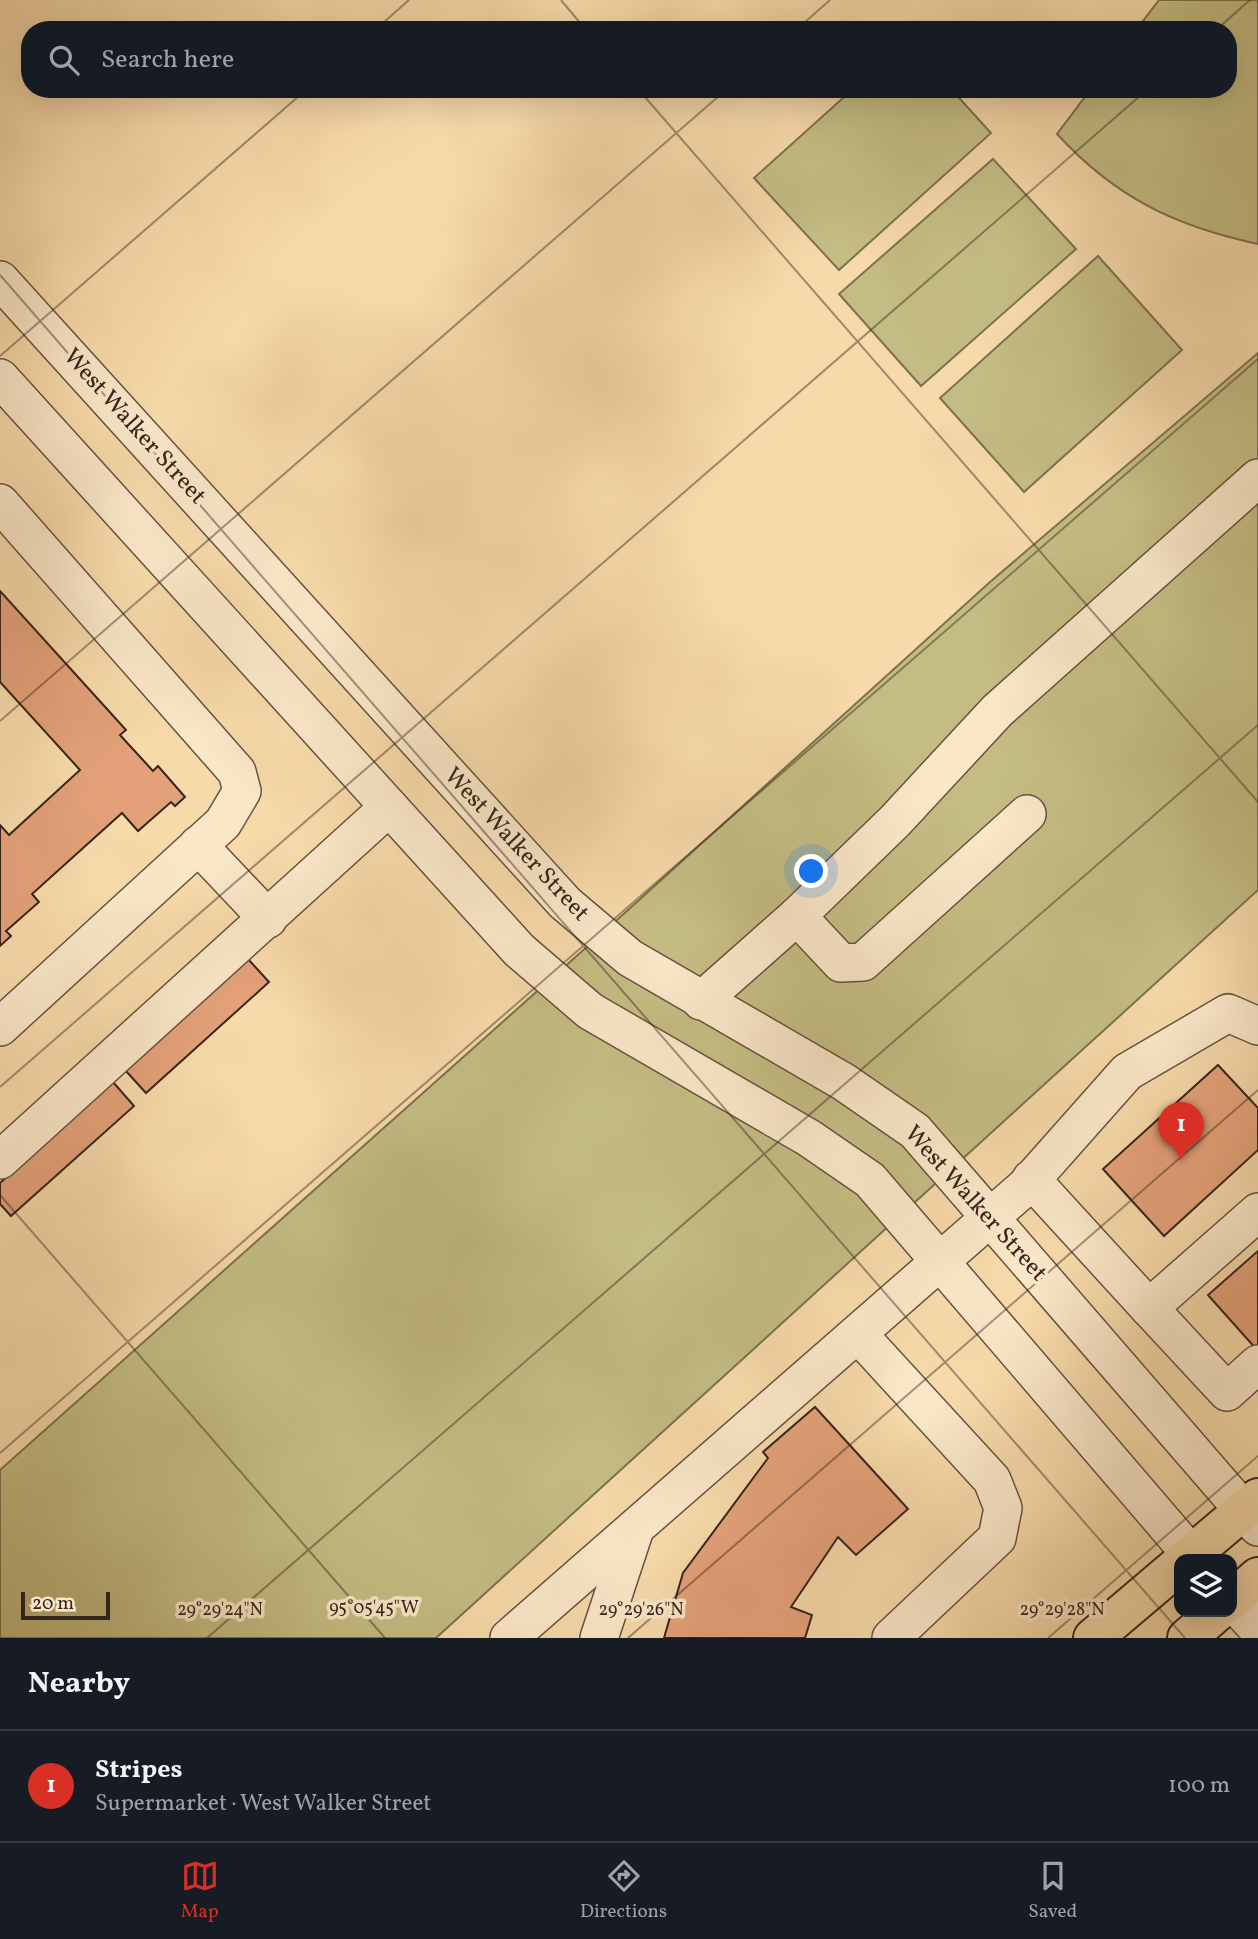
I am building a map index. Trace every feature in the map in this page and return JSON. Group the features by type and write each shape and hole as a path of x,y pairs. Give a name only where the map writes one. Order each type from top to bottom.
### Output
{"main road":[{"path":"1195,1554 1253,1512"},
{"path":"1093,1638 1174,1571"},
{"path":"1237,1596 1258,1577"},
{"path":"1187,1638 1211,1617"}],"street":[{"name":"West Walker Street","path":"0,280 565,903 630,958 701,1002 844,1082 915,1131 1253,1512"},
{"path":"0,379 519,950 590,1011 809,1138 870,1180 1184,1554"},
{"path":"701,1002 797,916 895,821 997,711 1258,478"},
{"path":"0,503 237,772 242,792 223,822 0,1025"},
{"path":"0,1160 389,807"},
{"path":"797,916 841,963 863,962 1027,814"},
{"path":"198,845 268,919"},
{"path":"509,1638 941,1262 1031,1179 1127,1072 1228,1013 1258,1026"},
{"path":"1031,1179 1227,1392 1258,1364"},
{"path":"1149,1308 1258,1212"},
{"path":"858,1334 992,1480 1003,1508 997,1538 891,1638"},
{"path":"599,1638 635,1528"},
{"path":"1237,1606 1258,1629"}],"shaded area":[{"path":"1159,0 1258,0 1258,244 1199,228 1148,206 1101,175 1057,134 1084,98 1237,98 1237,21 1143,21"},
{"path":"843,98 959,98 991,133 839,270 754,178"},
{"path":"993,159 1076,249 921,386 839,294"},
{"path":"1098,256 1182,350 1024,492 940,398"},
{"path":"1258,353 1258,890 436,1638 0,1638 0,1470 617,920 990,582"}],"building":[{"path":"0,591 126,730 120,735 153,771 158,766 185,797 175,806 171,802 138,831 122,813 32,894 39,902 6,931 11,936 0,946 0,825 9,835 80,770 0,682"},
{"path":"248,959 269,982 146,1093 125,1070"},
{"path":"1218,1065 1258,1108 1258,1150 1164,1236 1103,1169"},
{"path":"113,1082 134,1106 11,1216 0,1204 0,1183"},
{"path":"1258,1251 1258,1350 1257,1350 1208,1295"},
{"path":"815,1407 908,1509 856,1555 838,1537 791,1607 812,1615 805,1638 664,1638 683,1573 768,1458 763,1452"}],"place":[{"name":"Stripes","path":"1181,1160"}]}
